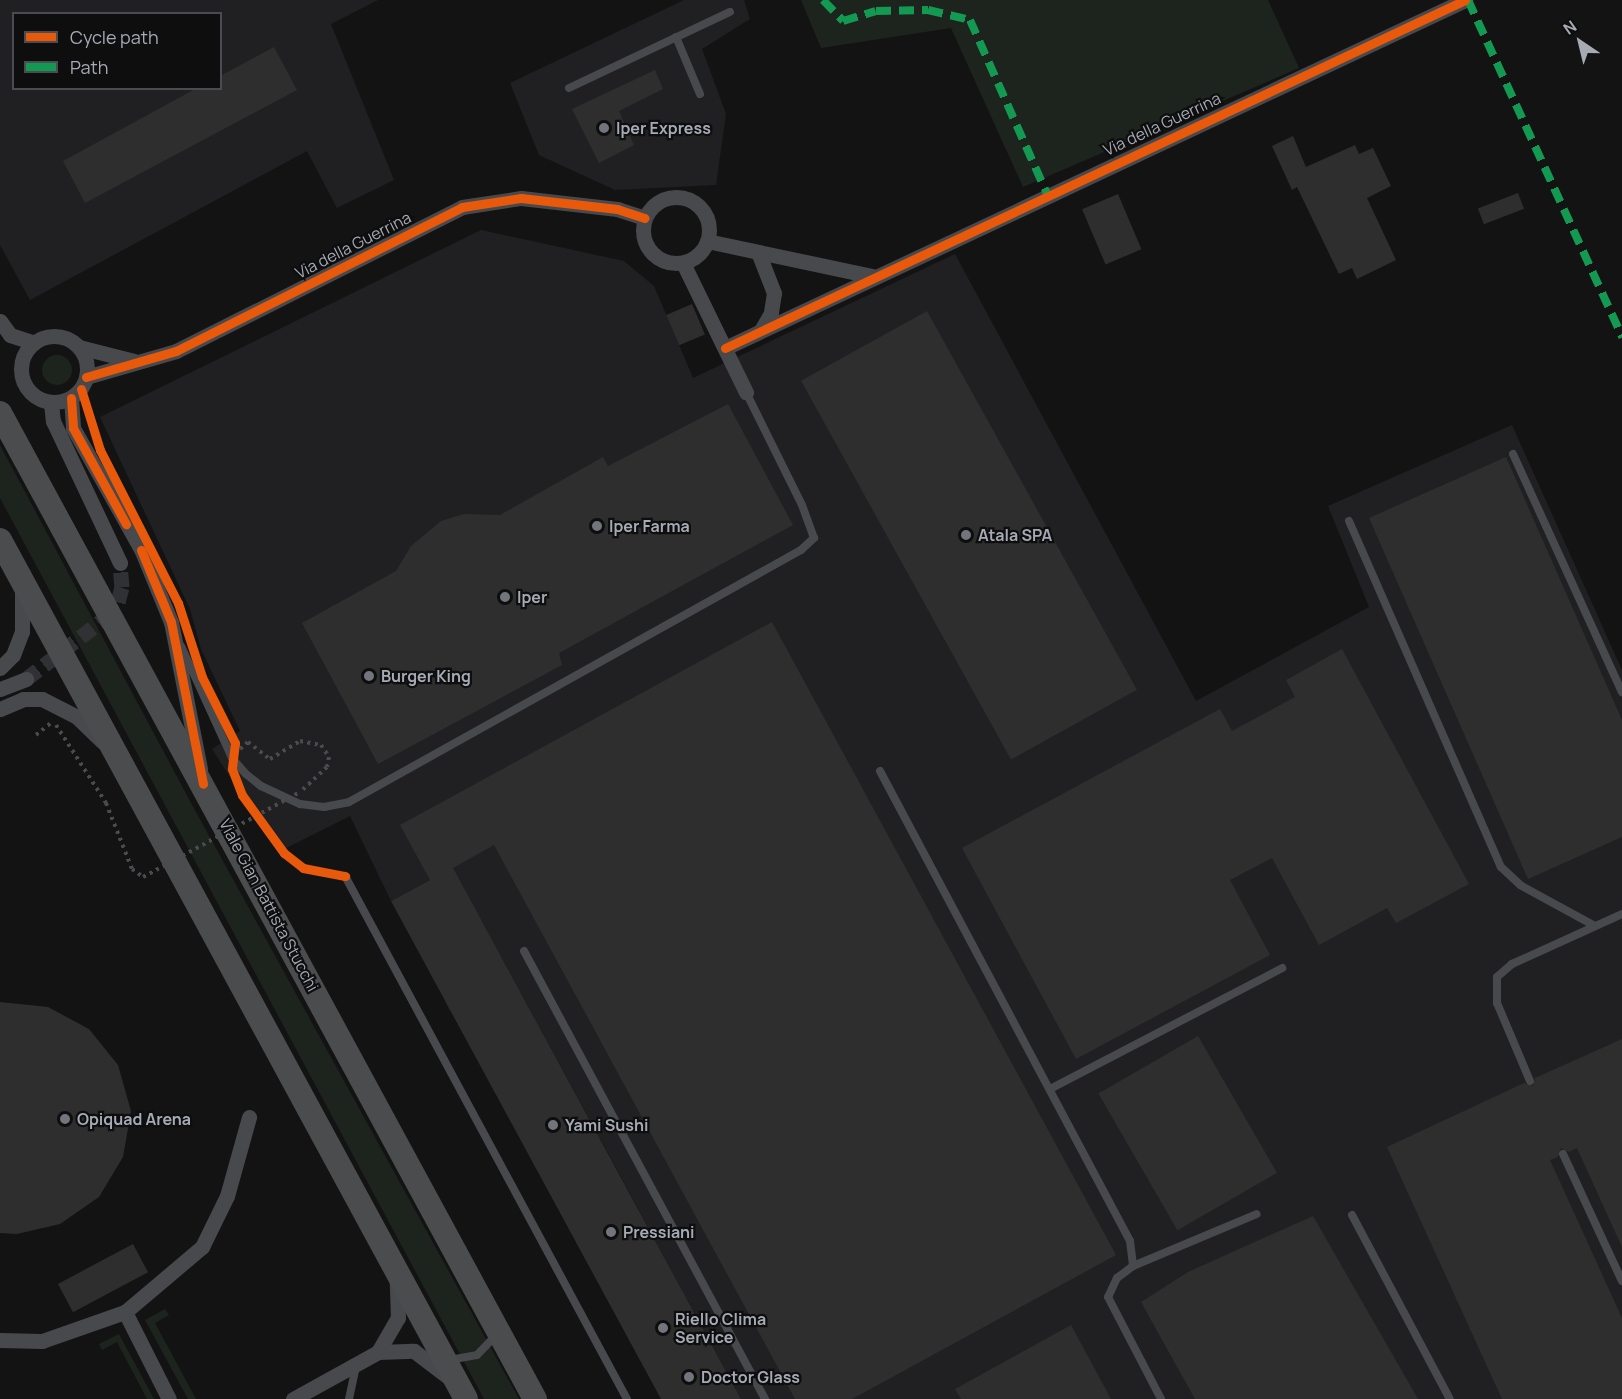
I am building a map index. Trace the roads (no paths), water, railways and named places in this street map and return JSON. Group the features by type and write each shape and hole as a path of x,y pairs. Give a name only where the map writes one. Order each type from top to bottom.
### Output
{"main road":[{"name":"Viale Gian Battista Stucchi","path":"0,412 536,1399"},
{"path":"2,547 19,570 117,756 461,1391"}],"street":[{"name":"Via della Guerrina","path":"725,348 872,276 1465,0"},
{"name":"Via della Guerrina","path":"86,377 134,361 176,351 462,207 521,198 617,209 645,218"},
{"path":"689,199 708,221 708,241 693,258 683,263 663,261 654,255 643,237 645,218 662,200 689,199"},
{"path":"708,241 872,276"},
{"path":"758,252 774,293 771,313 761,330"},
{"path":"683,263 746,392"},
{"path":"0,321 10,334 34,343"},
{"path":"71,398 51,403 31,394 20,373 26,351 34,343 54,336 79,347 87,362 86,377 71,398 73,428 141,549 171,622 203,784"},
{"name":"Via della Guerrina","path":"79,347 134,361"},
{"path":"51,403 53,421 120,563"},
{"path":"0,668 13,655 22,632 25,608 19,570"},
{"path":"0,689 26,680"},
{"path":"0,709 22,699 42,699 77,717 117,756"},
{"path":"0,1340 42,1341 125,1312 202,1247 227,1196 249,1118"},
{"path":"378,1352 398,1318 396,1270"},
{"path":"125,1312 169,1399"},
{"path":"293,1399 378,1352 414,1351 461,1391"}],"lane":[{"path":"569,88 730,12"},
{"path":"676,37 700,94"},
{"path":"171,622 232,758 261,786 300,804 324,807 349,802 801,550 814,538 746,392"},
{"path":"1513,454 1622,692"},
{"path":"1349,521 1501,867 1520,885 1595,926"},
{"path":"880,771 1130,1241 1133,1266"},
{"path":"345,876 627,1399"},
{"path":"1530,1081 1497,1003 1497,977 1512,963 1622,914"},
{"path":"524,951 765,1399"},
{"path":"1050,1089 1282,968"},
{"path":"1563,1154 1622,1281"},
{"path":"1161,1399 1108,1298 1117,1278 1133,1266 1257,1214"},
{"path":"1352,1215 1450,1399"},
{"path":"445,1360 461,1361 477,1355 499,1331"},
{"path":"349,1399 357,1364"}],"tunnel":[{"path":"26,679 104,619 118,602 122,587 120,563"}],"place":[{"name":"Iper Express","path":"604,128"},
{"name":"Iper Farma","path":"597,526"},
{"name":"Atala SPA","path":"966,535"},
{"name":"Iper","path":"505,597"},
{"name":"Burger King","path":"369,676"},
{"name":"Opiquad Arena","path":"65,1119"},
{"name":"Yami Sushi","path":"553,1125"},
{"name":"Pressiani","path":"611,1232"},
{"name":"Riello Clima Service","path":"663,1328"},
{"name":"Doctor Glass","path":"689,1377"}]}
